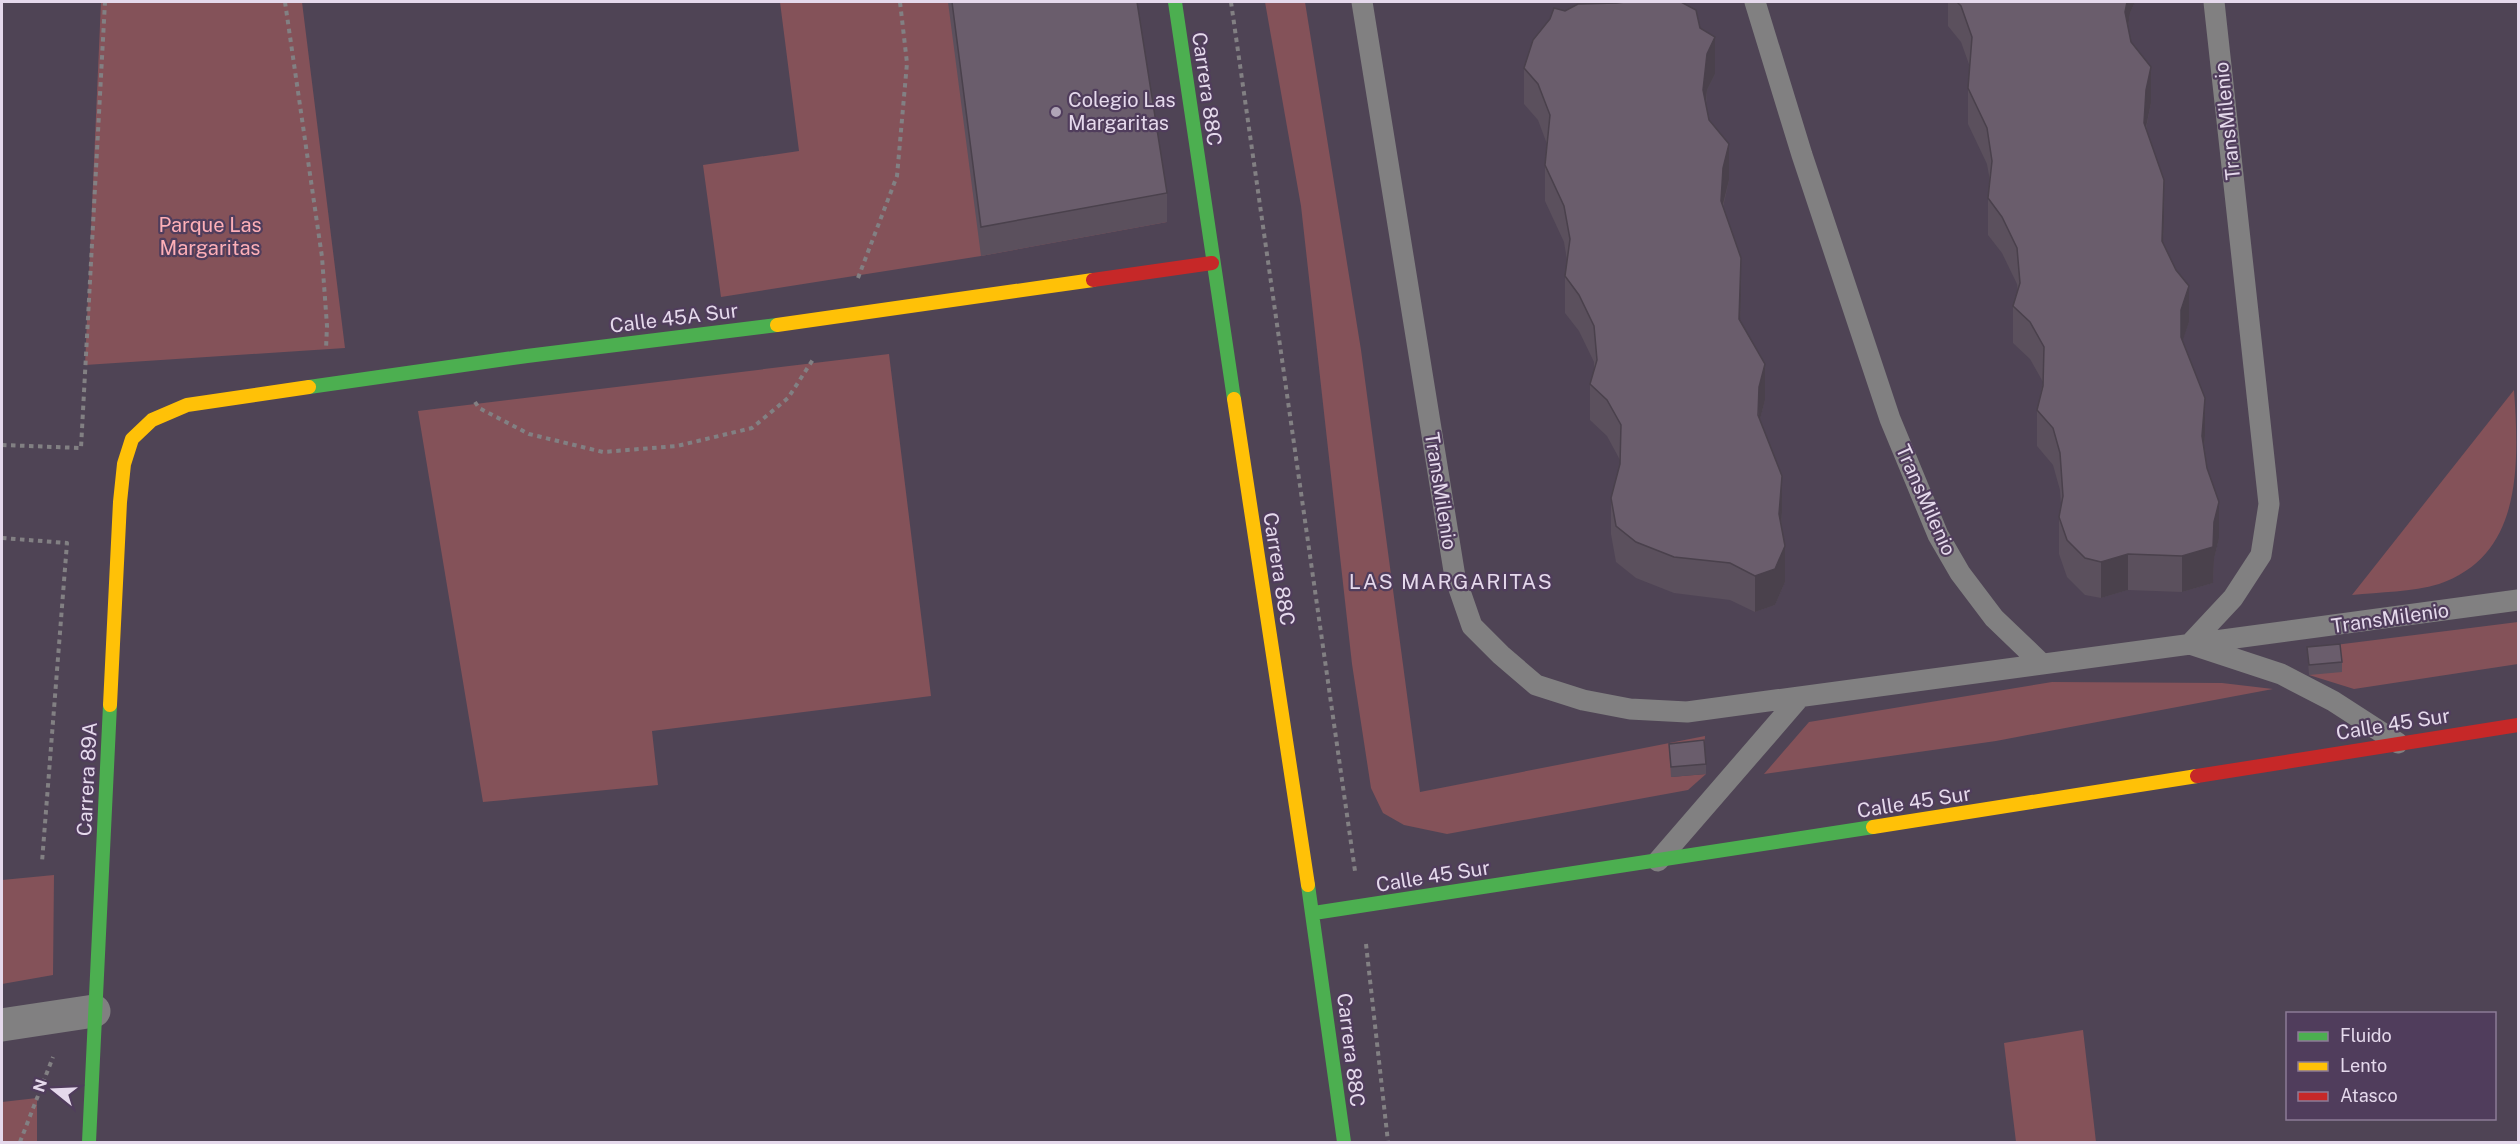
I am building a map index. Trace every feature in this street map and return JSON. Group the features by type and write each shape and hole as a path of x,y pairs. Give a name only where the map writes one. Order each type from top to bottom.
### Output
{"street":[{"name":"Carrera 88C","path":"1175,2 1212,263 1314,913 1344,1143"},
{"name":"Calle 45A Sur","path":"144,423 162,413 188,405 527,356 841,317 1212,263"},
{"name":"Carrera 89A","path":"88,1143 82,1013 123,464 129,442 144,423"},
{"name":"Calle 45 Sur","path":"1314,913 1658,861 2518,724"},
{"path":"2,1025 82,1013"}],"lane":[{"name":"TransMilenio","path":"1362,2 1455,578 1472,626 1500,655 1536,685 1583,700 1630,709 1688,712 2518,600"},
{"name":"TransMilenio","path":"1755,2 1802,155 1890,419 1938,535 1960,573 1994,618 2042,664"},
{"name":"TransMilenio","path":"2190,644 2233,598 2261,555 2269,504 2214,2"},
{"path":"2190,644 2281,674 2333,701 2398,743"},
{"path":"1658,861 1800,697"}],"path":[{"path":"2,445 81,448 105,2"},
{"path":"285,2 322,257 327,326 325,363 319,386"},
{"path":"1231,2 1360,906 1388,1143"},
{"path":"2,538 67,543 42,862"},
{"path":"20,1143 82,1013"}],"green space":[{"name":"Parque Las Margaritas","path":"101,2 302,2 345,348 85,365"},
{"path":"780,2 1133,2 1167,222 981,256 721,297 703,165 799,151"},
{"path":"1265,2 1305,2 1361,350 1420,792 1705,736 1704,750 1671,777 1706,774 1688,790 1447,834 1404,825 1383,813 1371,788 1352,664 1301,206"},
{"path":"889,354 931,696 652,731 658,785 483,802 418,411"},
{"path":"2514,390 2516,451 2514,480 2509,507 2500,532 2486,553 2466,571 2439,584 2407,590 2352,595"},
{"path":"2518,622 2518,664 2354,689 2309,675 2335,645"},
{"path":"2052,682 2222,683 2273,689 1996,741 1764,774 1809,722"},
{"path":"54,875 53,975 2,984 2,880"},
{"path":"2083,1030 2096,1142 2016,1142 2004,1043"},
{"path":"37,1098 37,1142 2,1142 2,1102"}],"building":[{"name":"Colegio Las Margaritas","path":"952,2 1137,2 1167,193 981,227"},
{"path":"1681,2 1696,10 1700,28 1715,37 1707,54 1703,90 1709,120 1729,144 1723,168 1721,201 1741,258 1739,319 1765,364 1759,387 1758,415 1782,476 1779,514 1785,546 1775,569 1755,576 1730,563 1674,557 1636,542 1616,526 1611,498 1620,464 1621,425 1607,400 1590,384 1597,360 1594,326 1579,295 1565,276 1570,239 1564,206 1545,165 1550,115 1538,84 1524,68 1533,40 1550,19 1554,8 1565,11 1578,4"},
{"path":"1957,2 2127,2 2125,12 2131,42 2151,67 2146,90 2144,123 2164,180 2162,241 2176,270 2189,286 2181,310 2181,337 2205,398 2202,436 2207,468 2219,502 2214,522 2213,547 2182,556 2128,554 2101,562 2085,558 2067,540 2059,517 2063,496 2060,453 2053,428 2037,410 2043,386 2044,347 2030,322 2013,306 2020,283 2017,248 2002,217 1988,198 1992,161 1987,128 1968,88 1972,37 1961,6"},
{"path":"2340,644 2342,662 2309,665 2307,647"},
{"path":"1704,740 1706,764 1671,767 1669,744"}],"traffic: fast":[{"path":"1175,2 1234,399"},
{"path":"309,387 527,356 777,325"},
{"path":"89,1142 110,705"},
{"path":"1314,913 1873,827"},
{"path":"1308,885 1344,1142"}],"traffic: slow":[{"path":"777,325 1093,280"},
{"path":"110,705 120,502 124,464 132,439 152,420 187,405 309,387"},
{"path":"1234,399 1308,885"},
{"path":"1873,827 2197,776"}],"traffic: jam":[{"path":"1093,280 1212,263"},
{"path":"2197,776 2518,725"}],"place":[{"name":"Colegio Las Margaritas","path":"1056,112"}],"district":[{"name":"LAS MARGARITAS","path":"1451,581"}]}
